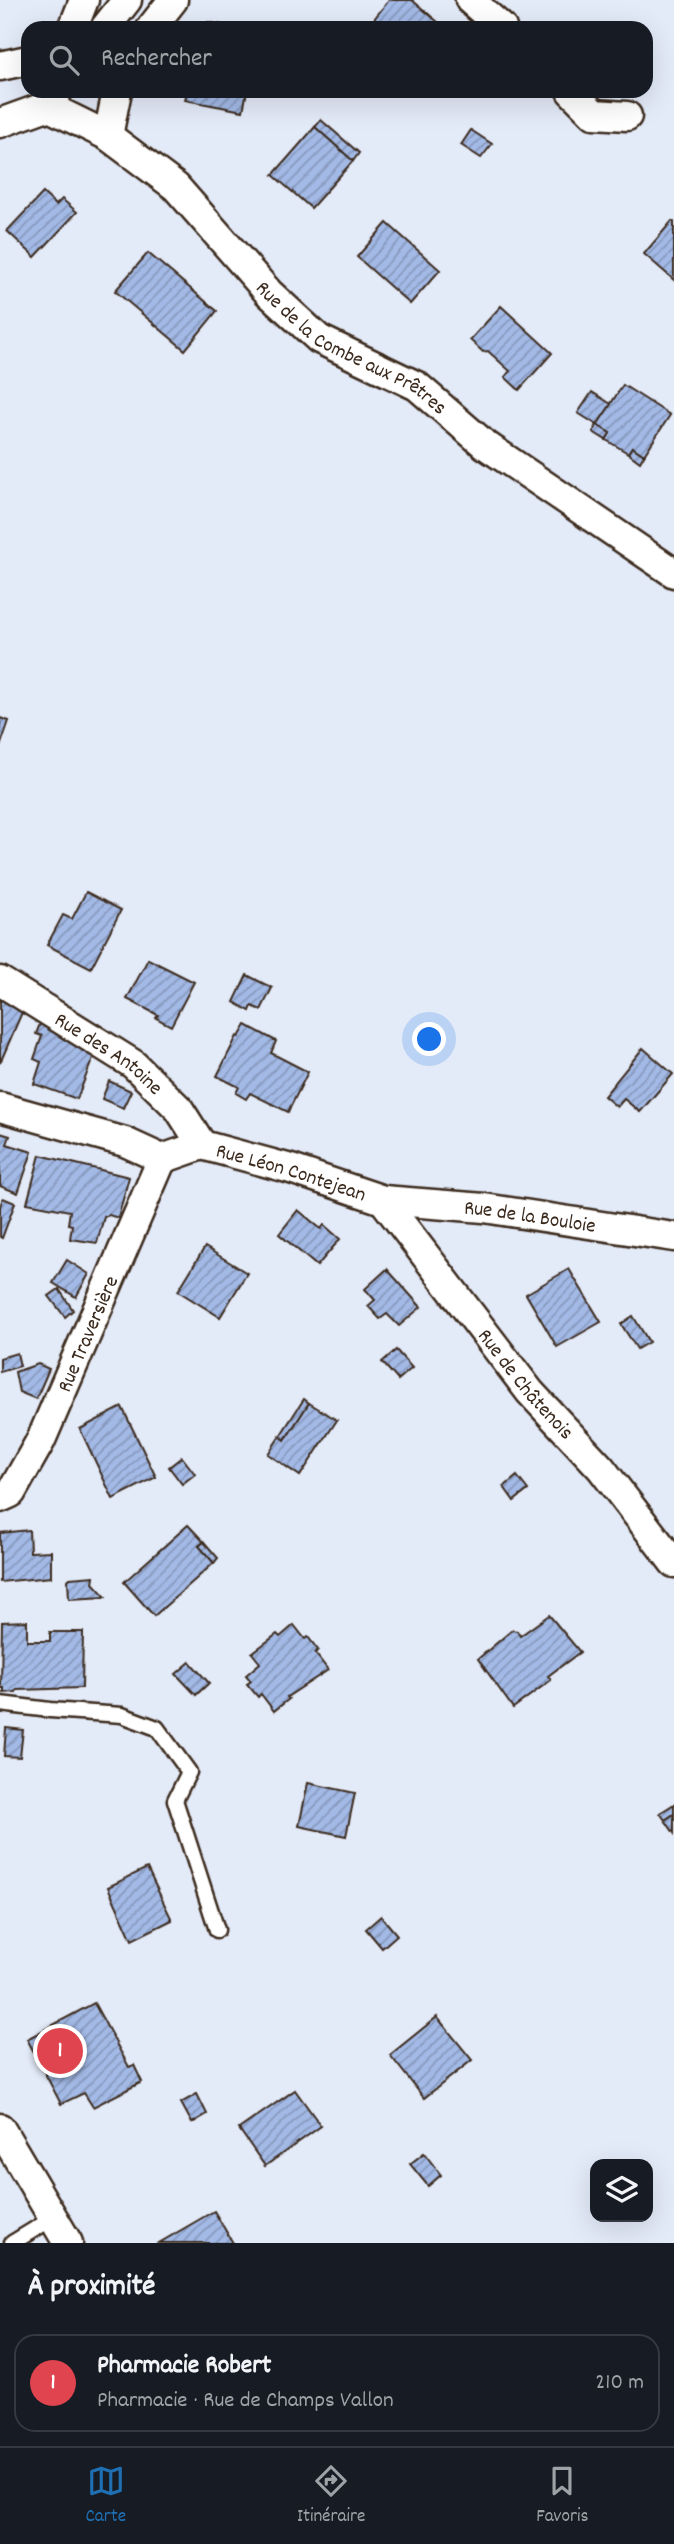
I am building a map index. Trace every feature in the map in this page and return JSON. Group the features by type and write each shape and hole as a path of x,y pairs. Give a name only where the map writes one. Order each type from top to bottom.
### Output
{"street":[{"path":"76,21 84,0"},
{"path":"110,21 127,0"},
{"path":"156,21 173,0"},
{"path":"470,0 494,21"},
{"path":"0,66 21,62"},
{"path":"0,123 52,98"},
{"name":"Rue de la Combe aux Prêtres","path":"52,98 176,187 269,293 319,339 417,386 484,444 674,573"},
{"path":"108,136 116,98"},
{"path":"578,98 594,114 627,116"},
{"name":"Rue des Antoine","path":"0,981 133,1064 180,1109 202,1145"},
{"path":"0,1107 125,1142 162,1160"},
{"name":"Rue Léon Contejean","path":"162,1160 202,1145 291,1169 383,1200"},
{"name":"Rue Traversière","path":"0,1498 11,1493 41,1440 162,1160"},
{"name":"Rue de la Bouloie","path":"383,1200 484,1208 674,1237"},
{"name":"Rue de Châtenois","path":"383,1200 530,1392 601,1468 674,1563"},
{"path":"0,2128 68,2243"}],"lane":[{"path":"0,1704 122,1715 157,1728 189,1772 175,1800 217,1930"},
{"path":"12,2243 53,2218"}],"building":[{"path":"389,0 412,0 437,21 372,21"},
{"path":"185,98 246,98 243,111"},
{"path":"321,120 359,153 353,161 315,127"},
{"path":"315,127 353,161 311,208 273,175"},
{"path":"471,130 492,144 481,158 461,145"},
{"path":"43,193 56,205 62,199 77,212 35,257 7,231"},
{"path":"672,221 674,222 674,280 644,254"},
{"path":"387,223 440,270 410,304 357,257"},
{"path":"148,253 217,311 185,350 115,291"},
{"path":"501,306 552,353 519,390 505,377 510,371 488,351 483,352 470,340"},
{"path":"623,385 670,415 644,455 632,447 628,453 606,440 610,433 597,425"},
{"path":"592,392 611,404 597,425 578,413"},
{"path":"597,425 610,433 606,440 593,432"},
{"path":"632,447 644,455 640,462 628,453"},
{"path":"0,718 9,721 0,747"},
{"path":"86,892 121,910 91,968 47,945 63,915 72,919"},
{"path":"148,959 194,982 171,1026 156,1018 158,1015 127,999"},
{"path":"247,975 272,988 261,1010 252,1006 250,1011 234,1002"},
{"path":"0,999 23,1010 0,1063"},
{"path":"42,1019 96,1050 77,1099 34,1084 41,1062 34,1059 42,1036 36,1034"},
{"path":"246,1025 276,1041 271,1053 308,1072 288,1112 250,1093 246,1099 236,1093 239,1087 217,1076 237,1036 239,1037"},
{"path":"643,1048 673,1074 640,1112 624,1099 617,1107 604,1096"},
{"path":"109,1081 131,1091 123,1108 102,1099"},
{"path":"0,1133 10,1136 7,1144 32,1152 18,1193 0,1186"},
{"path":"40,1155 129,1177 118,1218 109,1215 104,1217 97,1243 70,1239 70,1211 27,1203"},
{"path":"3,1198 15,1203 2,1238 0,1206"},
{"path":"298,1210 321,1229 324,1225 340,1239 317,1266 279,1234"},
{"path":"205,1247 247,1273 220,1317 178,1291"},
{"path":"67,1260 89,1274 76,1297 53,1283"},
{"path":"387,1269 421,1307 399,1326 387,1314 380,1319 368,1306 375,1300 365,1289"},
{"path":"569,1269 601,1322 557,1347 526,1294"},
{"path":"59,1289 73,1310 65,1317 49,1296"},
{"path":"633,1316 649,1342 637,1349 621,1324"},
{"path":"396,1350 412,1368 398,1380 382,1362"},
{"path":"17,1353 20,1366 0,1372 0,1358"},
{"path":"38,1364 49,1369 36,1399 19,1392 15,1372"},
{"path":"304,1399 309,1403 285,1440 280,1436"},
{"path":"309,1403 337,1420 300,1476 268,1454 280,1436 285,1440"},
{"path":"122,1407 156,1477 113,1499 80,1429"},
{"path":"182,1457 195,1474 182,1484 169,1467"},
{"path":"517,1476 528,1490 514,1501 504,1487"},
{"path":"188,1525 204,1542 199,1546 214,1563 154,1616 124,1582"},
{"path":"29,1530 30,1552 51,1551 51,1577 0,1582 0,1533"},
{"path":"204,1542 218,1558 214,1563 199,1546"},
{"path":"94,1576 93,1583 106,1597 69,1599 70,1578"},
{"path":"549,1615 580,1652 548,1676 551,1680 513,1708 478,1659 512,1630 517,1631 520,1636"},
{"path":"27,1621 27,1641 50,1641 50,1632 83,1632 82,1688 17,1690 4,1693 4,1688 1,1688 2,1622"},
{"path":"294,1625 318,1650 315,1653 328,1670 287,1697 289,1699 274,1711 261,1694 258,1697 247,1684 251,1681 246,1675 260,1663 252,1653 277,1634 280,1637"},
{"path":"190,1662 209,1683 196,1695 176,1674"},
{"path":"6,1728 23,1730 20,1757 4,1756"},
{"path":"308,1783 355,1793 346,1836 299,1826"},
{"path":"674,1804 674,1814 665,1820 660,1813"},
{"path":"674,1814 674,1833 665,1820"},
{"path":"147,1868 172,1920 132,1940 108,1887"},
{"path":"381,1916 397,1935 382,1948 366,1929"},
{"path":"94,2003 129,2067 134,2065 142,2082 93,2107 84,2093 61,2104 27,2039"},
{"path":"437,2017 472,2060 424,2098 390,2055"},
{"path":"295,2090 321,2126 265,2166 239,2129"},
{"path":"197,2094 207,2114 192,2123 181,2103"},
{"path":"424,2153 441,2175 428,2186 410,2164"},
{"path":"214,2211 233,2243 159,2243"}],"place":[{"name":"Pharmacie Robert","path":"60,2051"}]}
